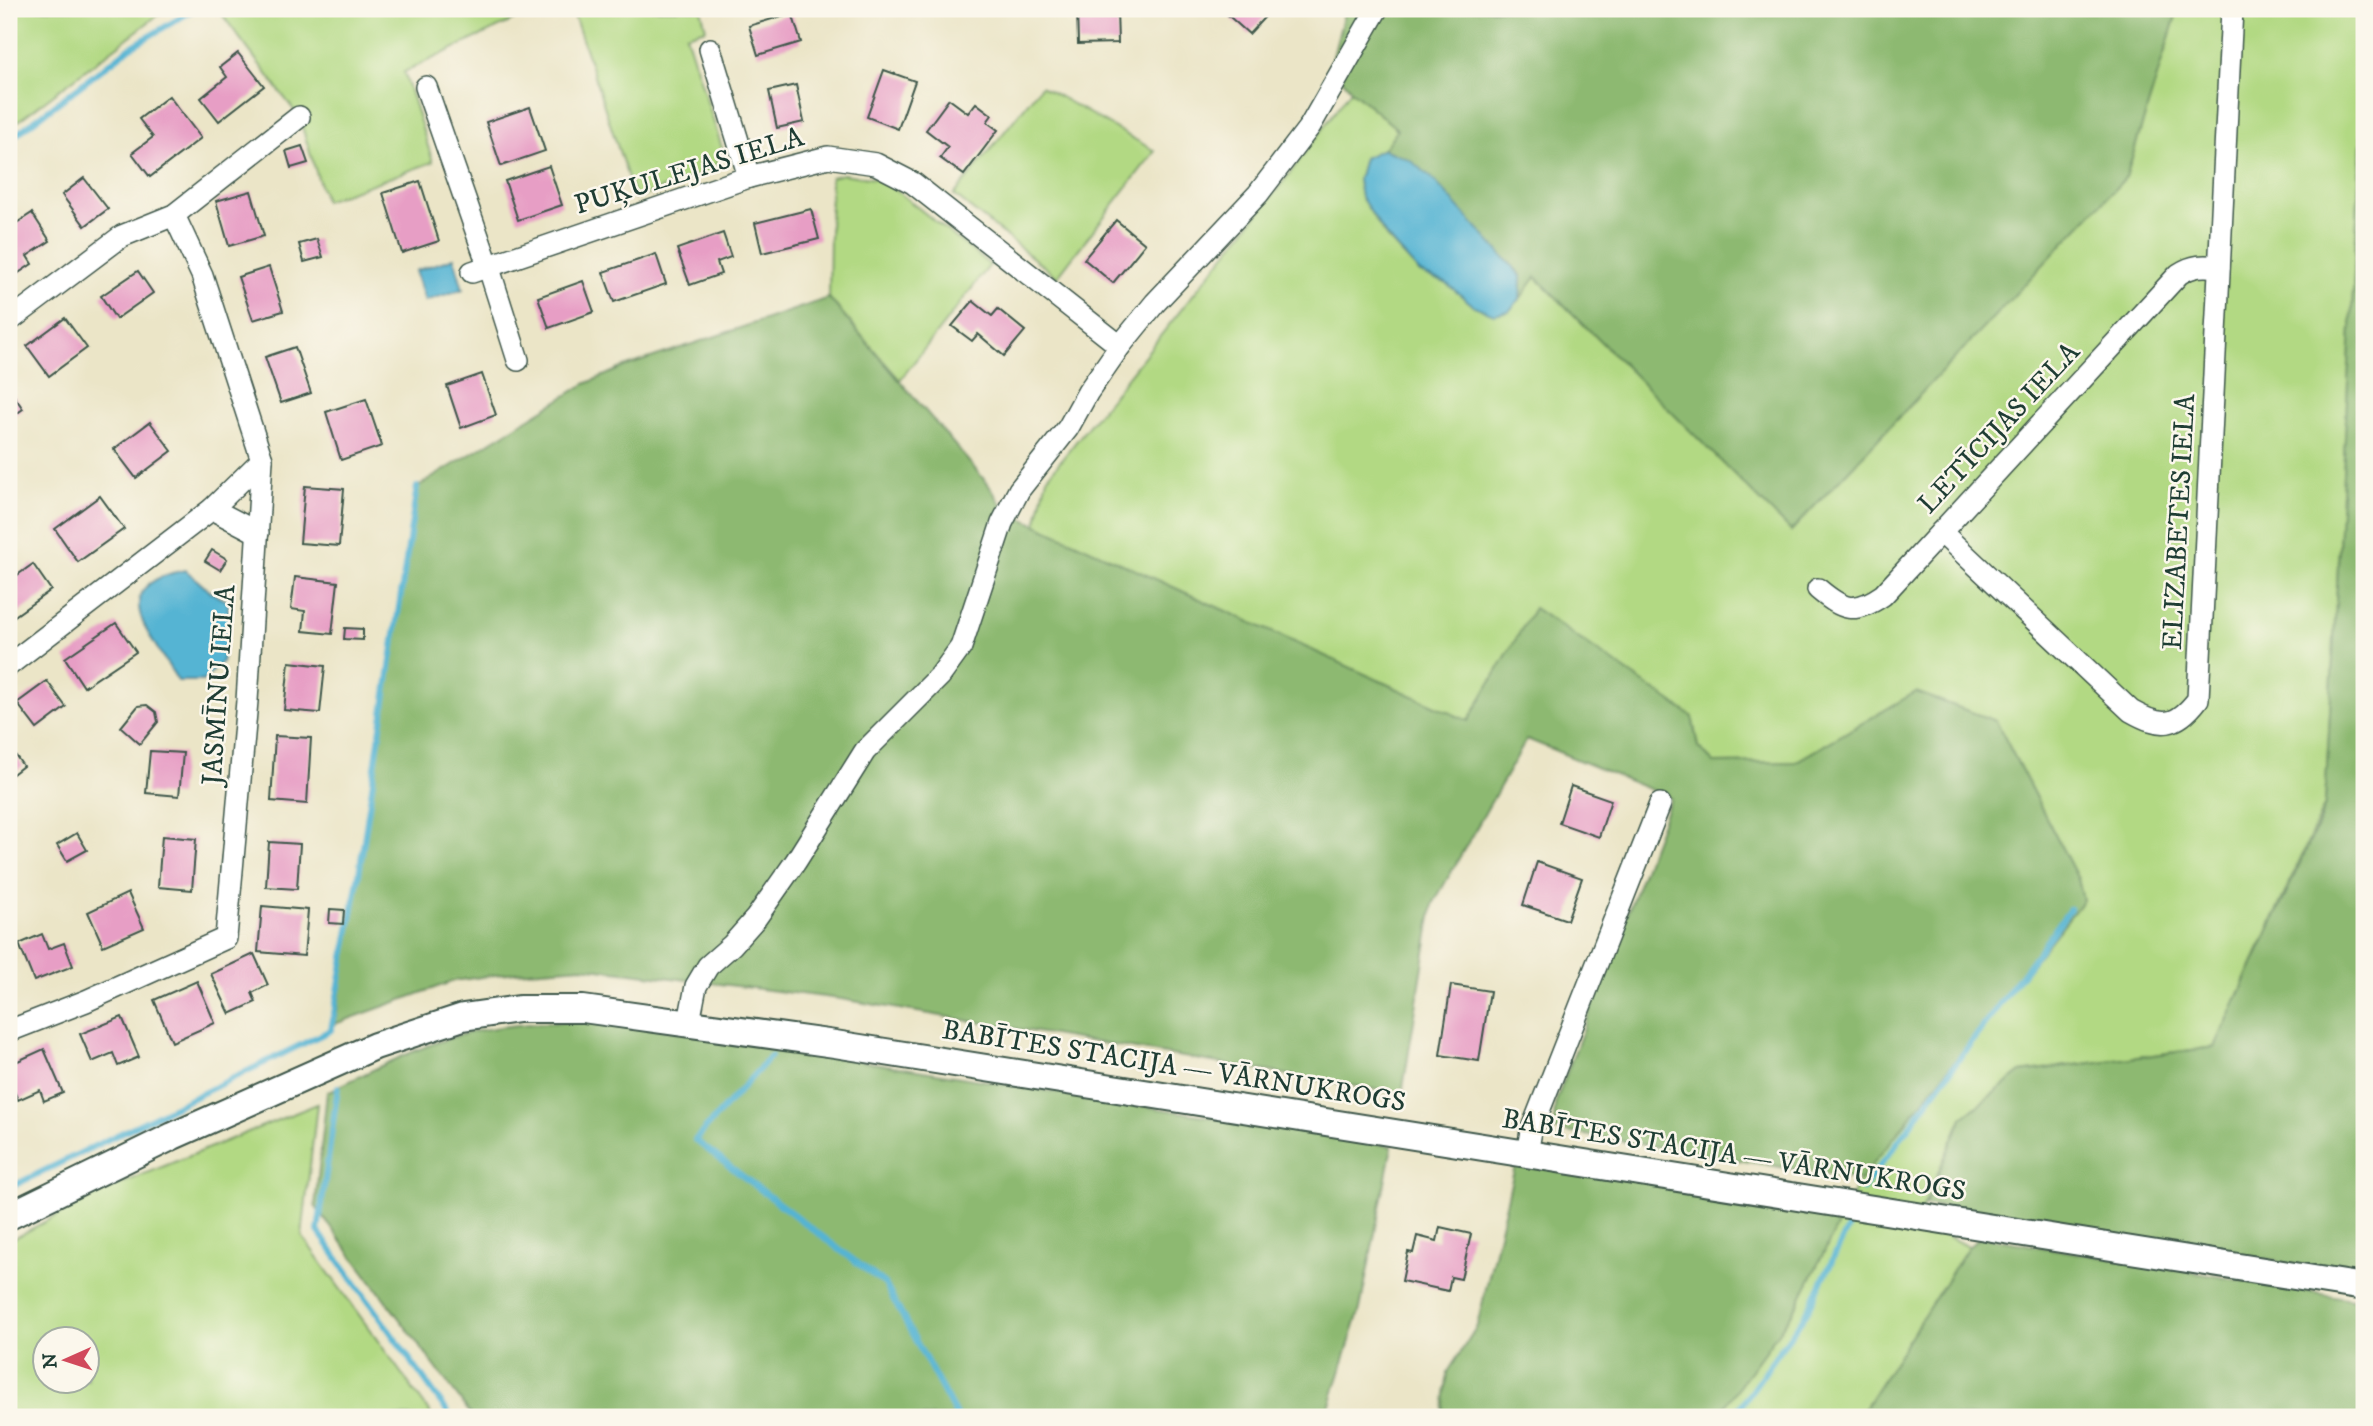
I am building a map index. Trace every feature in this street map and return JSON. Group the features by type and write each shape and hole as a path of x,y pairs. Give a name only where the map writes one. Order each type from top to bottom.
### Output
{"main road":[{"name":"BABĪTES STACIJA — VĀRNUKROGS","path":"9,1216 173,1136 375,1046 464,1017 519,1009 583,1009 689,1022 2364,1287"}],"street":[{"path":"689,1022 696,986 708,966 732,945 756,918 796,861 865,751 940,677 961,647 1002,523 1019,490 1068,428 1088,392 1120,346 1155,303 1258,194 1310,126 1377,9"},
{"name":"ELIZABETES IELA","path":"1941,532 2131,711 2151,722 2170,722 2187,713 2198,699 2232,9"},
{"path":"710,49 750,177"},
{"path":"426,87 480,269 518,360"},
{"path":"9,321 122,236 174,215 299,117"},
{"name":"PUĶULEJAS IELA","path":"480,269 750,177 828,157 876,164 914,183 1120,346"},
{"name":"JASMĪNU IELA","path":"9,1031 226,938 247,701 262,460 202,275 174,215"},
{"name":"LETĪCIJAS IELA","path":"1818,589 1835,604 1851,609 1867,607 1883,595 2179,274 2190,267 2201,265 2219,267"},
{"path":"9,665 212,509 262,460"},
{"path":"212,509 258,533"},
{"path":"1527,1154 1531,1131 1660,804"}],"green space":[{"path":"9,9 163,9 9,128"},
{"path":"218,9 537,9 404,72 433,162 325,201 299,117"},
{"path":"572,9 701,9 706,29 686,35 723,151 714,169 635,199"},
{"path":"1345,9 2178,9 2126,177 1791,531 1536,277 1520,299 1521,275 1410,160 1383,149 1398,130 1351,90 1331,65"},
{"path":"2178,9 2364,9 2364,89 2325,804 2215,1047 2021,1072 1962,1118 1917,1220 1968,1247 1859,1417 1717,1417 1795,1309 1862,1175 2083,900 2078,879 1996,721 1916,692 1795,762 1714,763 1698,747 1692,716 1468,721 1036,525 1047,478 1287,177 1351,90 1398,130 1383,149 1364,158 1358,180 1361,197 1386,237 1420,273 1446,283 1474,306 1509,310 1536,277 1791,531 2126,177"},
{"path":"1041,86 1155,151 1057,277 954,195"},
{"path":"2364,89 2364,1276 1925,1204 1962,1118 2021,1072 2215,1047 2320,820 2325,804"},
{"path":"843,174 883,180 990,265 900,380 829,298 831,177"},
{"path":"829,298 988,484 1006,511 1468,721 1534,608 1692,716 1698,747 1714,763 1795,762 1916,692 1996,721 2078,879 2083,900 1860,1180 1554,1130 1555,1104 1671,798 1527,739 1433,904 1402,1094 841,999 582,967 515,972 454,981 335,1024 417,487 585,384 624,367"},
{"path":"582,1021 661,1029 1392,1146 1360,1309 1326,1417 473,1417 315,1206 327,1092 414,1051 450,1038 510,1026"},
{"path":"317,1104 302,1236 433,1417 9,1417 9,1241 98,1193"},
{"path":"1517,1158 1844,1213 1795,1309 1717,1417 1442,1417 1448,1372 1477,1326"},
{"path":"1981,1237 2364,1301 2364,1417 1859,1417 1968,1247"}],"water":[{"path":"1383,149 1410,160 1431,177 1521,276 1520,299 1509,311 1494,314 1474,306 1446,283 1420,273 1387,237 1361,197 1358,180 1364,158"},
{"path":"454,258 463,289 425,301 415,271"},
{"path":"185,570 211,592 228,601 229,624 222,662 203,681 178,681 146,630 140,614 139,600 145,588 160,577"}],"building":[{"path":"1077,9 1117,9 1118,43 1078,44"},
{"path":"1221,9 1272,9 1249,34"},
{"path":"792,13 801,42 758,55 749,26"},
{"path":"238,53 264,86 219,121 201,98 227,77 220,67"},
{"path":"884,70 915,81 898,129 867,117"},
{"path":"796,85 804,122 777,128 769,91"},
{"path":"169,96 201,138 150,177 132,153 153,137 139,119"},
{"path":"949,99 968,113 976,103 992,115 987,122 998,130 964,175 940,158 948,147 926,130"},
{"path":"530,107 545,151 501,166 486,122"},
{"path":"302,146 308,163 291,168 286,151"},
{"path":"549,166 562,205 518,220 505,181"},
{"path":"84,178 108,209 85,226 62,195"},
{"path":"420,181 439,241 402,253 383,193"},
{"path":"251,191 264,236 229,246 216,201"},
{"path":"811,209 819,239 762,253 755,223"},
{"path":"32,213 50,241 27,256 32,264 11,278 9,254 17,248 9,235 9,228"},
{"path":"1116,220 1145,244 1113,283 1084,259"},
{"path":"723,233 731,257 717,262 721,274 690,285 677,249"},
{"path":"317,239 323,257 304,262 299,244"},
{"path":"656,254 666,284 614,302 603,272"},
{"path":"269,267 283,311 253,320 238,277"},
{"path":"138,271 153,293 116,319 101,296"},
{"path":"583,281 594,312 549,328 538,297"},
{"path":"973,301 992,316 998,309 1025,331 1004,356 978,334 972,341 952,326"},
{"path":"65,318 87,348 49,376 27,346"},
{"path":"295,347 311,393 281,403 265,357"},
{"path":"482,374 496,415 461,428 447,386"},
{"path":"9,388 23,409 9,419"},
{"path":"366,399 382,446 341,460 326,412"},
{"path":"150,422 172,451 136,478 114,449"},
{"path":"305,486 344,489 339,546 300,543"},
{"path":"100,496 124,529 78,562 55,529"},
{"path":"212,550 227,559 220,570 205,561"},
{"path":"33,564 51,590 9,620 9,581"},
{"path":"295,577 338,582 332,634 303,631 305,611 291,609"},
{"path":"116,623 136,652 84,687 65,658"},
{"path":"345,628 363,629 363,640 344,639"},
{"path":"289,662 325,666 320,713 284,710"},
{"path":"47,681 66,707 37,729 17,703"},
{"path":"147,705 156,712 158,722 140,744 121,727 138,706"},
{"path":"275,736 311,738 307,804 271,801"},
{"path":"9,746 23,766 9,777"},
{"path":"150,751 183,753 179,796 146,793"},
{"path":"1571,786 1611,800 1599,837 1559,823"},
{"path":"77,833 87,850 67,861 57,845"},
{"path":"162,836 196,839 192,890 158,887"},
{"path":"269,842 300,844 297,889 266,887"},
{"path":"1537,862 1582,878 1567,920 1523,905"},
{"path":"128,893 144,928 103,946 88,912"},
{"path":"262,906 308,910 304,956 258,952"},
{"path":"330,909 344,910 343,924 329,923"},
{"path":"42,934 48,949 64,943 73,966 34,981 19,944"},
{"path":"254,954 268,985 252,993 256,1002 230,1014 211,974"},
{"path":"197,981 215,1023 172,1042 154,1000"},
{"path":"1451,985 1490,991 1479,1061 1440,1055"},
{"path":"122,1017 139,1057 118,1066 113,1053 92,1062 80,1034"},
{"path":"44,1049 63,1093 44,1101 40,1090 18,1100 9,1080 9,1065"},
{"path":"1440,1227 1471,1234 1461,1279 1451,1277 1448,1291 1402,1281 1408,1252 1413,1253 1417,1236 1437,1241"}],"waterway":[{"path":"9,140 131,47 195,9"},
{"path":"9,1188 331,1030 359,874 417,487"},
{"path":"1863,1189 2070,909"},
{"path":"771,1056 695,1140 885,1284 957,1417"},
{"path":"338,1087 318,1231 451,1417"},
{"path":"1733,1417 1807,1312 1852,1220"}]}
